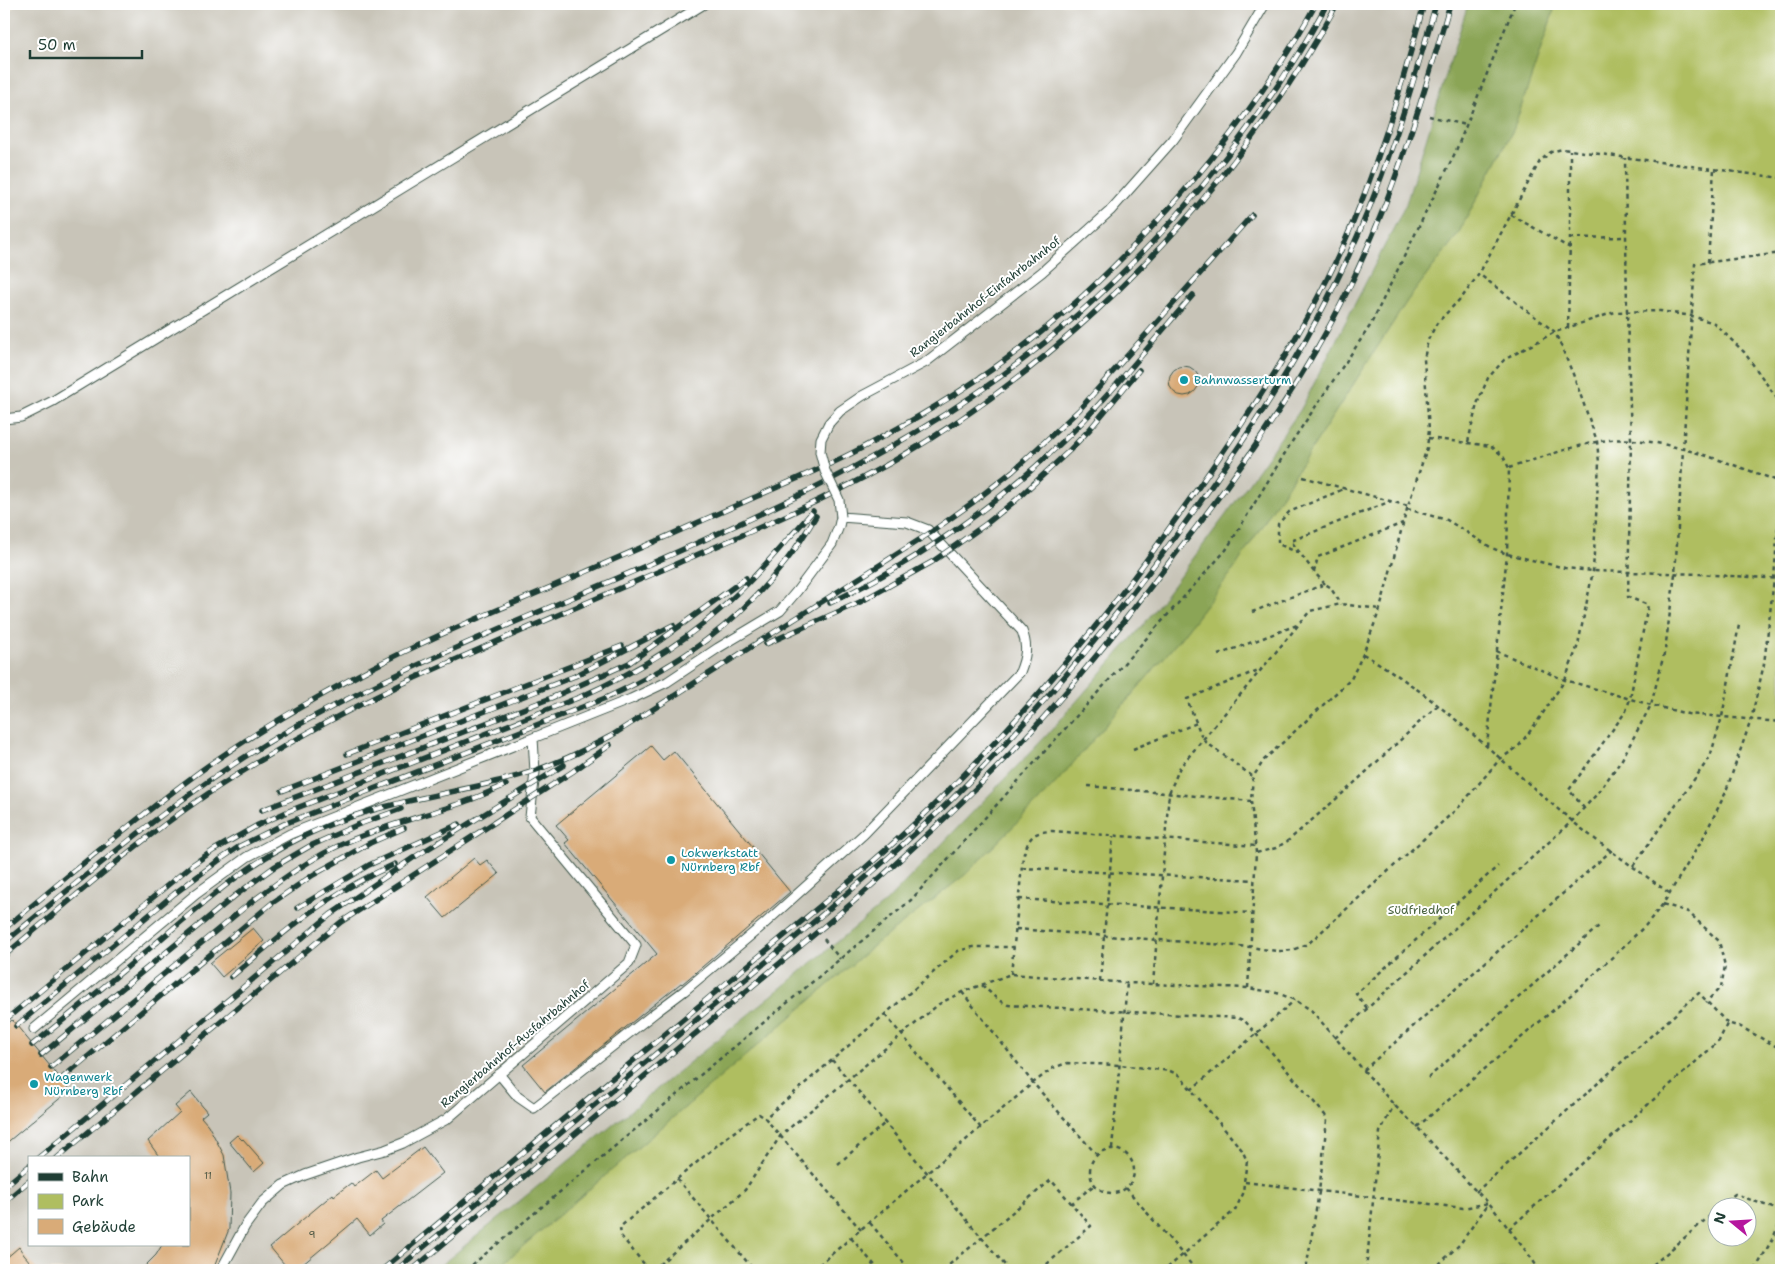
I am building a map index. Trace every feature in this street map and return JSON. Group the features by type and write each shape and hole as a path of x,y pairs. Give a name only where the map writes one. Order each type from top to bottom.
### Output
{"lane":[{"path":"4,419 21,417 53,401 704,4"},
{"name":"Rangierbahnhof-Einfahrbahnhof","path":"841,517 839,500 825,471 820,452 821,439 829,423 840,411 862,396 926,362 1042,272 1110,211 1173,140 1236,53 1265,4"},
{"path":"34,1029 196,894 247,858 290,834 623,702 667,682 718,648 780,611 832,544 840,526 841,517 907,522 928,530 1022,631 1026,640 1027,652 1020,672 850,847 763,925 692,985 534,1108 518,1097 499,1074"},
{"name":"Rangierbahnhof-Ausfahrbahnhof","path":"222,1270 245,1226 262,1203 283,1185 305,1175 403,1143 447,1118 629,962 636,945 530,817 535,772 533,738"}],"path":[{"path":"466,1270 911,900 1226,550 1293,440 1370,326 1451,161 1515,4"},
{"path":"1429,116 1466,125"},
{"path":"1248,988 1256,853 1251,801 1253,776 1264,760 1351,679 1363,654 1380,610 1403,523 1427,448 1429,430 1424,359 1428,340 1437,323 1463,296 1479,274 1540,160 1550,152 1562,149 1781,178"},
{"path":"1568,328 1570,150"},
{"path":"1584,808 1569,790 1626,711 1648,605 1628,597 1630,572 1631,440 1626,312 1625,158"},
{"path":"1708,262 1714,169"},
{"path":"1510,215 1570,248"},
{"path":"1570,238 1626,237"},
{"path":"1335,1038 1572,822 1621,761 1651,705 1666,650 1675,574 1696,264 1781,253"},
{"path":"1016,929 1251,947 1281,952 1300,948 1309,943 1459,807 1500,759 1518,748 1537,722 1565,680 1578,645 1592,571 1599,463 1598,442 1555,332 1479,274"},
{"path":"1468,442 1477,404 1488,378 1504,360 1555,332 1615,312 1660,311 1692,316 1714,323 1744,352 1781,404"},
{"path":"1428,438 1490,446 1503,456 1508,468 1506,554 1487,746"},
{"path":"1417,1127 1586,982 1645,926 1663,904 1702,840 1725,794 1751,720 1764,664 1774,579 1781,483 1684,449 1631,440 1598,442 1508,468"},
{"path":"1303,477 1391,501 1447,520 1492,548 1506,554 1565,568 1592,571 1781,579"},
{"path":"1301,554 1278,544 1278,524 1289,512 1346,488"},
{"path":"1341,604 1291,541 1391,501"},
{"path":"1314,572 1318,556 1403,523"},
{"path":"1252,612 1325,584"},
{"path":"1153,984 1170,793 1180,768 1310,611 1341,604 1380,610"},
{"path":"1218,655 1299,625"},
{"path":"1633,866 1710,757 1722,717 1738,625"},
{"path":"1496,651 1565,680 1651,705 1688,714 1781,722"},
{"path":"1363,654 1438,704 1572,822 1670,893"},
{"path":"1253,776 1203,740 1187,699 1262,669"},
{"path":"1256,853 1276,848 1289,840 1352,786 1438,704"},
{"path":"1132,749 1197,723"},
{"path":"1088,786 1251,801"},
{"path":"1011,974 1023,856 1029,840 1038,832 1052,831 1256,846"},
{"path":"1100,981 1113,836"},
{"path":"1364,1070 1612,850"},
{"path":"1367,1008 1356,994 1498,866"},
{"path":"1022,868 1254,880"},
{"path":"1019,899 1252,913"},
{"path":"1663,904 1688,912 1719,941 1726,966 1721,987 1706,1002"},
{"path":"1428,1078 1599,926"},
{"path":"824,939 840,959"},
{"path":"765,1118 958,951 973,947 1014,947"},
{"path":"653,1270 745,1190 781,1135 901,1034 939,1004 962,992 1011,974 1127,983 1248,988 1277,993 1295,1000 1311,1010 1394,1105 1417,1127 1476,1192 1489,1203 1540,1270"},
{"path":"1112,1148 1127,983"},
{"path":"982,985 998,1000 1008,1004 1238,1018 1245,1021 1325,1115 1327,1120 1319,1192 1306,1270"},
{"path":"962,992 1033,1083 1096,1154"},
{"path":"1476,1192 1699,993 1727,1023 1741,1027 1781,1049"},
{"path":"1191,1090 1295,1000"},
{"path":"885,1015 981,1128"},
{"path":"1509,1229 1719,1041 1727,1023"},
{"path":"832,1060 1009,1270"},
{"path":"813,1270 1033,1083 1053,1068 1067,1063 1120,1065 1170,1072 1179,1076 1242,1150 1247,1161 1242,1194 1235,1210 1165,1270"},
{"path":"1366,1270 1380,1132 1394,1105"},
{"path":"649,1270 620,1236 620,1227 735,1131 759,1114 781,1135 861,1230"},
{"path":"838,1164 885,1123"},
{"path":"1112,1148 1121,1150 1128,1156 1133,1164 1134,1173 1132,1182 1126,1188 1118,1192 1109,1193 1101,1191 1094,1185 1090,1178 1089,1169 1091,1161 1096,1154 1112,1148"},
{"path":"677,1179 754,1270"},
{"path":"943,1270 1051,1180 1091,1226 1040,1270"},
{"path":"1244,1182 1463,1208 1489,1203"},
{"path":"1071,1204 1094,1185"},
{"path":"1126,1188 1196,1270"},
{"path":"1758,1202 1781,1211"},
{"path":"1433,1270 1460,1244 1489,1203"},
{"path":"1647,1270 1708,1217"},
{"path":"1755,1270 1781,1219"},
{"path":"870,1223 910,1270"},
{"path":"851,1238 879,1270"},
{"path":"865,1270 873,1264"}],"shaded area":[{"path":"18,4 1468,4 1406,204 1301,409 1228,512 1144,624 1048,734 885,903 435,1270 4,1270 4,13"}],"green space":[{"path":"1468,4 1556,4 1514,128 1458,234 1407,301 1234,569 1179,640 1055,784 966,874 877,943 495,1270 435,1270 885,903 1048,734 1144,624 1228,512 1301,409 1406,204"},
{"name":"Südfriedhof","path":"1556,4 1781,4 1781,1270 495,1270 877,943 966,874 1055,784 1179,640 1234,569 1407,301 1458,234 1514,128"}],"building":[{"name":"Bahnwasserturm","path":"1184,366 1195,370 1199,381 1195,392 1184,396 1173,392 1169,381 1173,370"},
{"name":"Lokwerkstatt Nürnberg Rbf","path":"651,746 663,760 674,751 790,892 682,984 545,1092 523,1065 657,954 565,843 569,840 556,825"},
{"path":"474,858 480,865 487,860 499,874 445,918 427,897"},
{"path":"253,928 264,941 222,977 210,963"},
{"name":"Wagenwerk Nürnberg Rbf","path":"12,1020 70,1090 4,1145 4,1027"},
{"path":"191,1092 207,1112 201,1117 208,1125 224,1155 230,1193 229,1229 213,1270 141,1270 156,1255 161,1246 190,1246 190,1156 159,1156 148,1141 180,1112 175,1106"},
{"path":"237,1135 243,1139 264,1163 254,1172 229,1142"},
{"path":"423,1147 443,1173 381,1221 383,1224 370,1235 357,1219 296,1270 289,1270 270,1247 333,1194 334,1196 351,1183 354,1187 376,1170 382,1178"},
{"path":"19,1247 37,1270 4,1270 4,1260"}],"railway":[{"path":"4,929 77,868 202,770 241,743 302,706 387,660 433,638 845,457 915,419 988,373 1084,295 1155,224 1206,165 1254,103 1297,38 1316,4"},
{"path":"4,943 114,852 190,794 229,767 311,718 411,668 668,556 785,502 882,452 974,395 1026,357 1077,315 1126,269 1173,220 1258,115 1294,60 1327,4"},
{"path":"4,956 162,826 218,787 310,732 406,682 813,503 892,462 959,420 1024,372 1086,320 1145,263 1200,202 1251,139 1297,72 1337,4"},
{"path":"382,1270 835,894 920,819 991,747 1074,652 1136,575 1198,488 1257,401 1310,312 1341,250 1366,190 1397,98 1424,4"},
{"path":"396,1270 790,942 898,849 986,764 1080,658 1168,546 1215,481 1253,425 1306,340 1353,247 1381,179 1436,4"},
{"path":"412,1270 873,885 993,772 1056,704 1098,654 1200,523 1244,462 1285,401 1324,337 1359,268 1389,194 1403,157 1450,4"},
{"path":"32,1045 235,878 277,850 346,818 392,805 484,785 520,775 560,761 586,749 611,736 930,533 1013,471 1079,410 1252,215"},
{"path":"830,603 892,570 951,533 1033,469 1094,409 1193,295"},
{"path":"766,644 860,602 932,562 986,524 1016,500 1069,451 1090,429 1139,370"},
{"path":"790,537 813,511"},
{"path":"16,1026 174,894 240,846 284,824 608,697 684,656 727,623 767,584 794,550 816,516"},
{"path":"4,1021 192,865 214,850 258,825 289,811 580,697 644,665 702,625 753,578 795,531"},
{"path":"262,810 551,698 629,663 746,578"},
{"path":"282,791 575,676 673,625"},
{"path":"347,754 622,646"},
{"path":"59,1156 341,922 572,772 610,745"},
{"path":"40,1156 330,915 413,858 564,765"},
{"path":"51,1067 250,903 309,862 334,848 362,836 467,801 506,785"},
{"path":"41,1055 236,895 274,867 310,846 357,825 401,809"},
{"path":"297,908 369,865 459,824"},
{"path":"61,1079 272,903 313,875 370,843 404,828"},
{"path":"231,977 312,911 358,882 395,864"},
{"path":"4,1187 28,1167"},
{"path":"4,1202 28,1182"}],"place":[{"name":"Bahnwasserturm","path":"1184,380"},
{"name":"Lokwerkstatt Nürnberg Rbf","path":"671,860"},
{"name":"Wagenwerk Nürnberg Rbf","path":"34,1084"}]}
